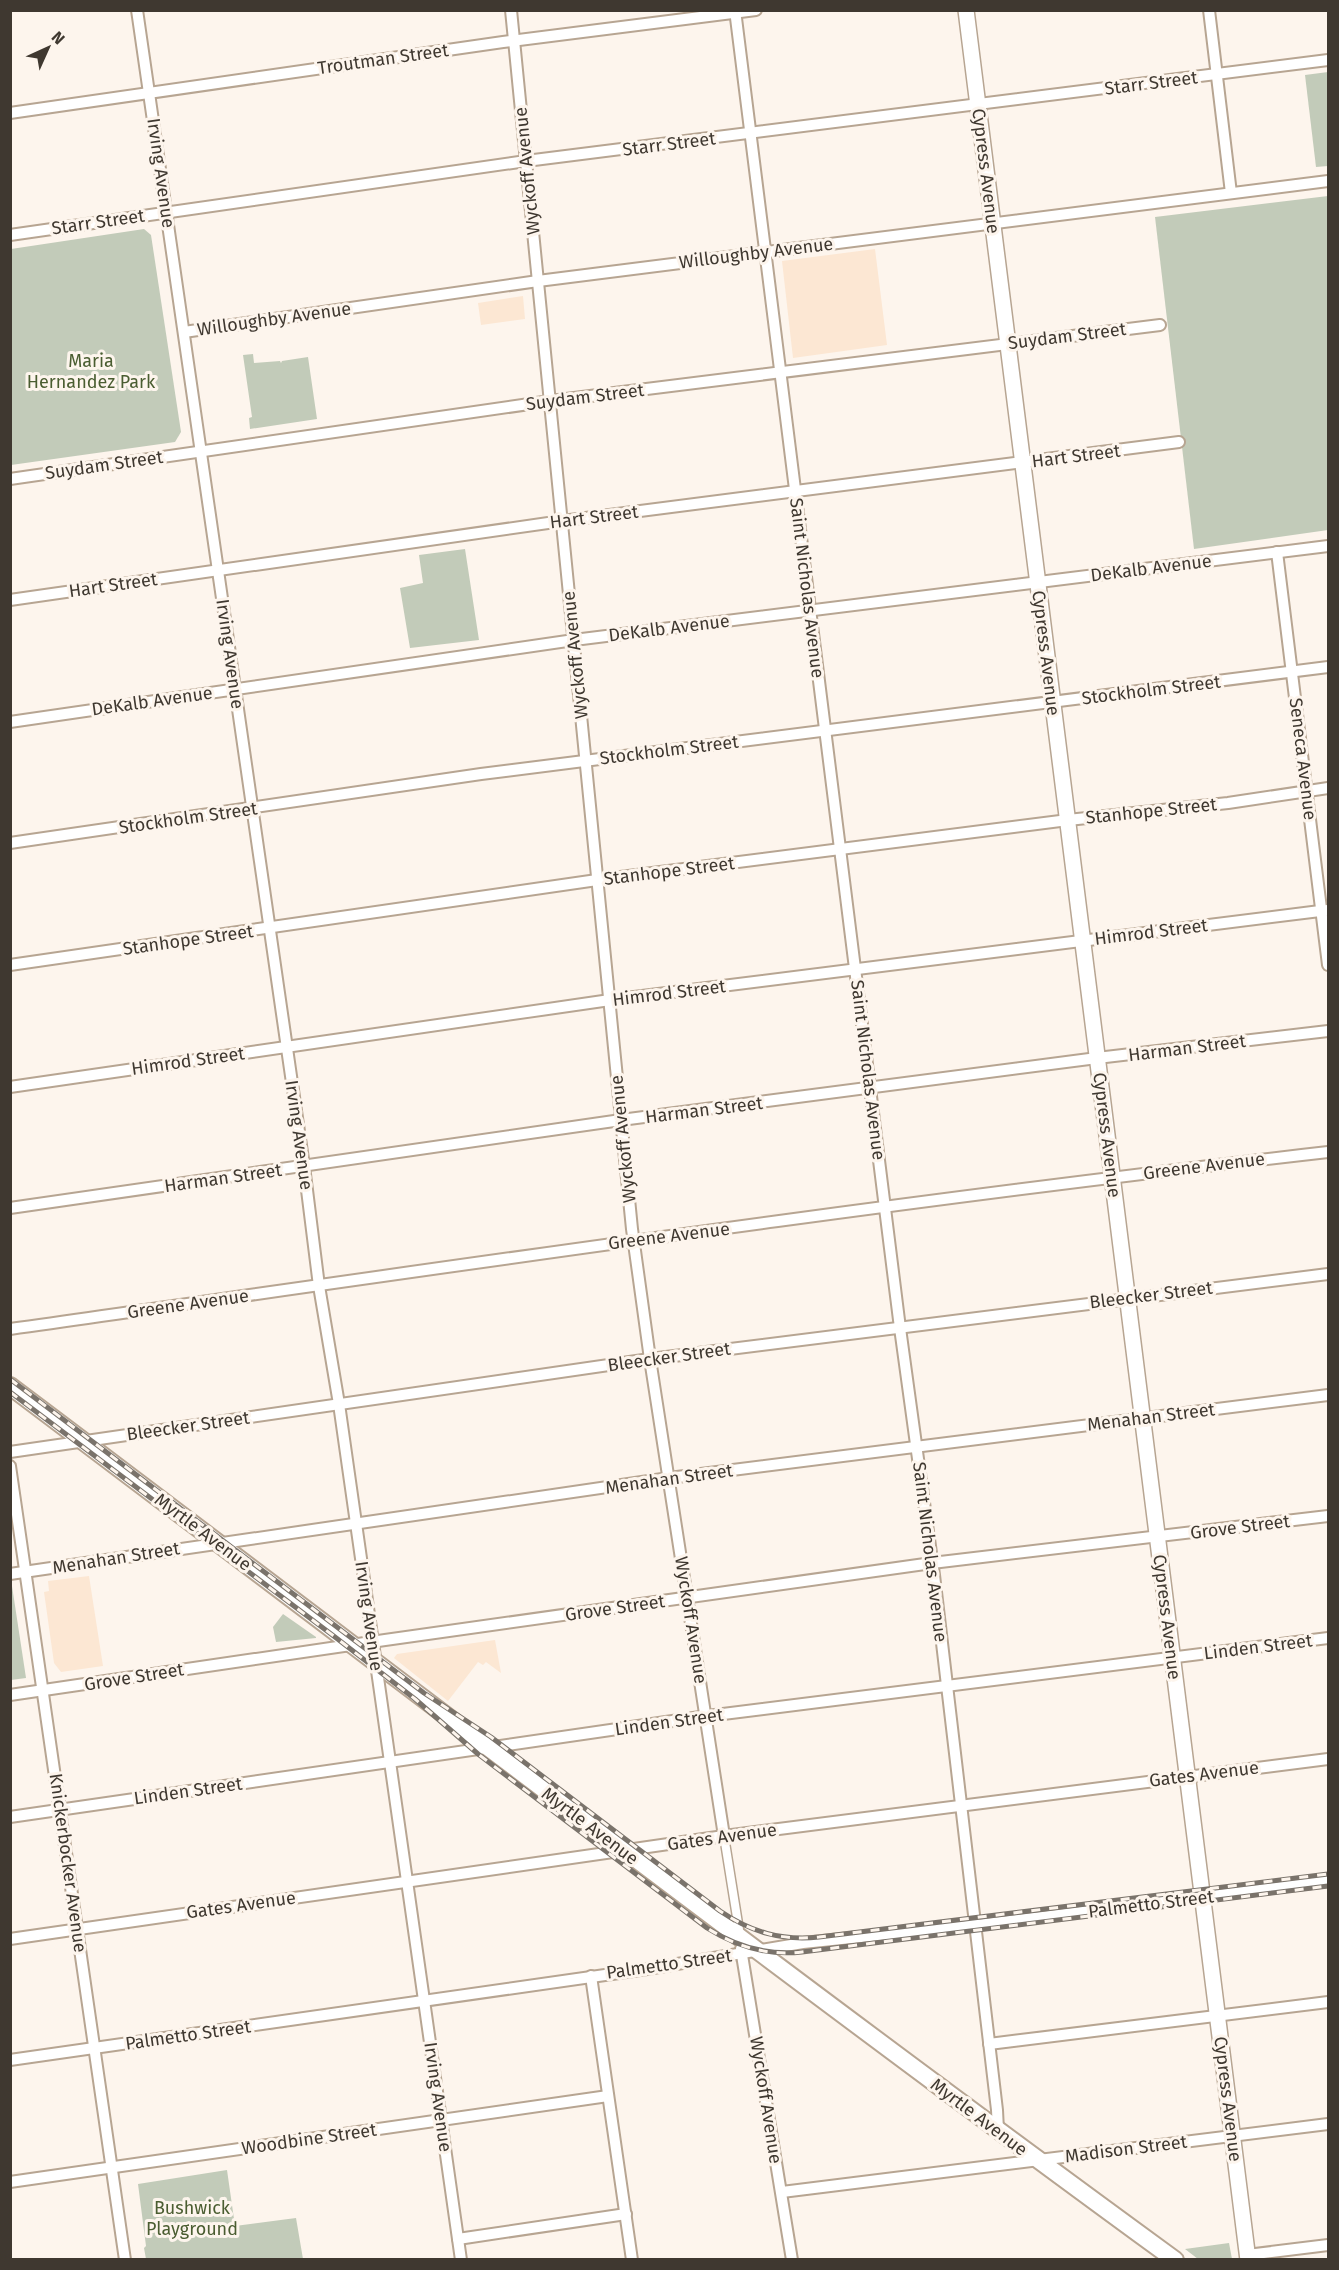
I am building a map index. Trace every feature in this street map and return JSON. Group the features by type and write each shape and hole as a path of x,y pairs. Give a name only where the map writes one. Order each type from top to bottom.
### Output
{"main road":[{"name":"Cypress Avenue","path":"966,10 1248,2257"},
{"name":"Myrtle Avenue","path":"10,1386 623,1851 747,1948 998,2130 1164,2256"}],"street":[{"name":"Irving Avenue","path":"137,10 253,808 319,1286 339,1404 461,2259"},
{"name":"Wyckoff Avenue","path":"511,10 633,1240 724,1836 747,1948 792,2259"},
{"name":"Troutman Street","path":"10,113 514,41 756,10"},
{"path":"1209,10 1231,193"},
{"name":"Saint Nicholas Avenue","path":"735,12 900,1328 932,1563 998,2130"},
{"name":"Starr Street","path":"10,235 526,161 1329,60"},
{"name":"Willoughby Avenue","path":"184,332 538,281 1329,181"},
{"name":"Suydam Street","path":"10,479 550,401 1008,342 1160,325"},
{"name":"Hart Street","path":"10,600 562,521 1179,442"},
{"name":"DeKalb Avenue","path":"10,722 574,640 1329,546"},
{"name":"Seneca Avenue","path":"1277,552 1307,791 1325,910 1329,965"},
{"name":"Stockholm Street","path":"10,843 585,760 1329,667"},
{"name":"Stanhope Street","path":"10,965 597,880 1068,820 1228,803 1329,788"},
{"name":"Himrod Street","path":"10,1087 609,1000 1325,910"},
{"name":"Harman Street","path":"10,1208 621,1120 1097,1058 1329,1031"},
{"name":"Greene Avenue","path":"10,1329 633,1240 1112,1177 1329,1152"},
{"name":"Bleecker Street","path":"10,1452 650,1359 1329,1274"},
{"name":"Menahan Street","path":"10,1574 669,1478 1329,1395"},
{"name":"Knickerbocker Avenue","path":"10,1466 125,2259"},
{"name":"Grove Street","path":"10,1695 932,1563 1329,1516"},
{"name":"Linden Street","path":"10,1817 707,1716 1329,1638"},
{"name":"Gates Avenue","path":"10,1938 724,1836 1329,1759"},
{"name":"Palmetto Street","path":"10,2060 591,1976 747,1948 976,1926 1329,1881"},
{"path":"591,1976 632,2259"},
{"path":"989,2044 1329,2002"},
{"name":"Woodbine Street","path":"10,2182 608,2096"},
{"name":"Madison Street","path":"782,2192 1329,2124"},
{"path":"458,2240 626,2214"},
{"path":"1248,2257 1329,2245"}],"shaded area":[{"path":"875,249 887,345 793,358 782,261"},
{"path":"523,296 525,319 481,325 478,303"},
{"path":"89,1576 103,1666 61,1672 54,1663 44,1592 49,1591 48,1581"},
{"path":"495,1640 501,1673 486,1662 483,1665 478,1662 448,1701 394,1658 397,1654"}],"green space":[{"path":"1328,72 1328,166 1316,167 1305,75"},
{"path":"1328,196 1328,530 1194,549 1155,217"},
{"name":"Maria Hernandez Park","path":"144,229 151,235 181,432 175,442 11,465 11,249"},
{"path":"253,354 254,363 280,361 281,363 308,357 317,419 250,429 249,418 252,417 243,355"},
{"path":"465,549 479,640 410,648 400,588 423,583 419,555"},
{"path":"12,1586 26,1678 11,1680 10,1587"},
{"path":"283,1614 316,1638 276,1642 273,1627"},
{"name":"Bushwick Playground","path":"227,2170 235,2226 296,2218 303,2259 146,2259 138,2184"},
{"path":"1229,2243 1232,2259 1198,2259 1185,2249"}],"railway":[{"path":"10,1379 424,1693 491,1737 720,1911 755,1930 792,1938 819,1937 1328,1874"},
{"path":"10,1392 335,1637 415,1699 478,1754 707,1928 741,1945 777,1953 802,1952 1328,1886"}]}
